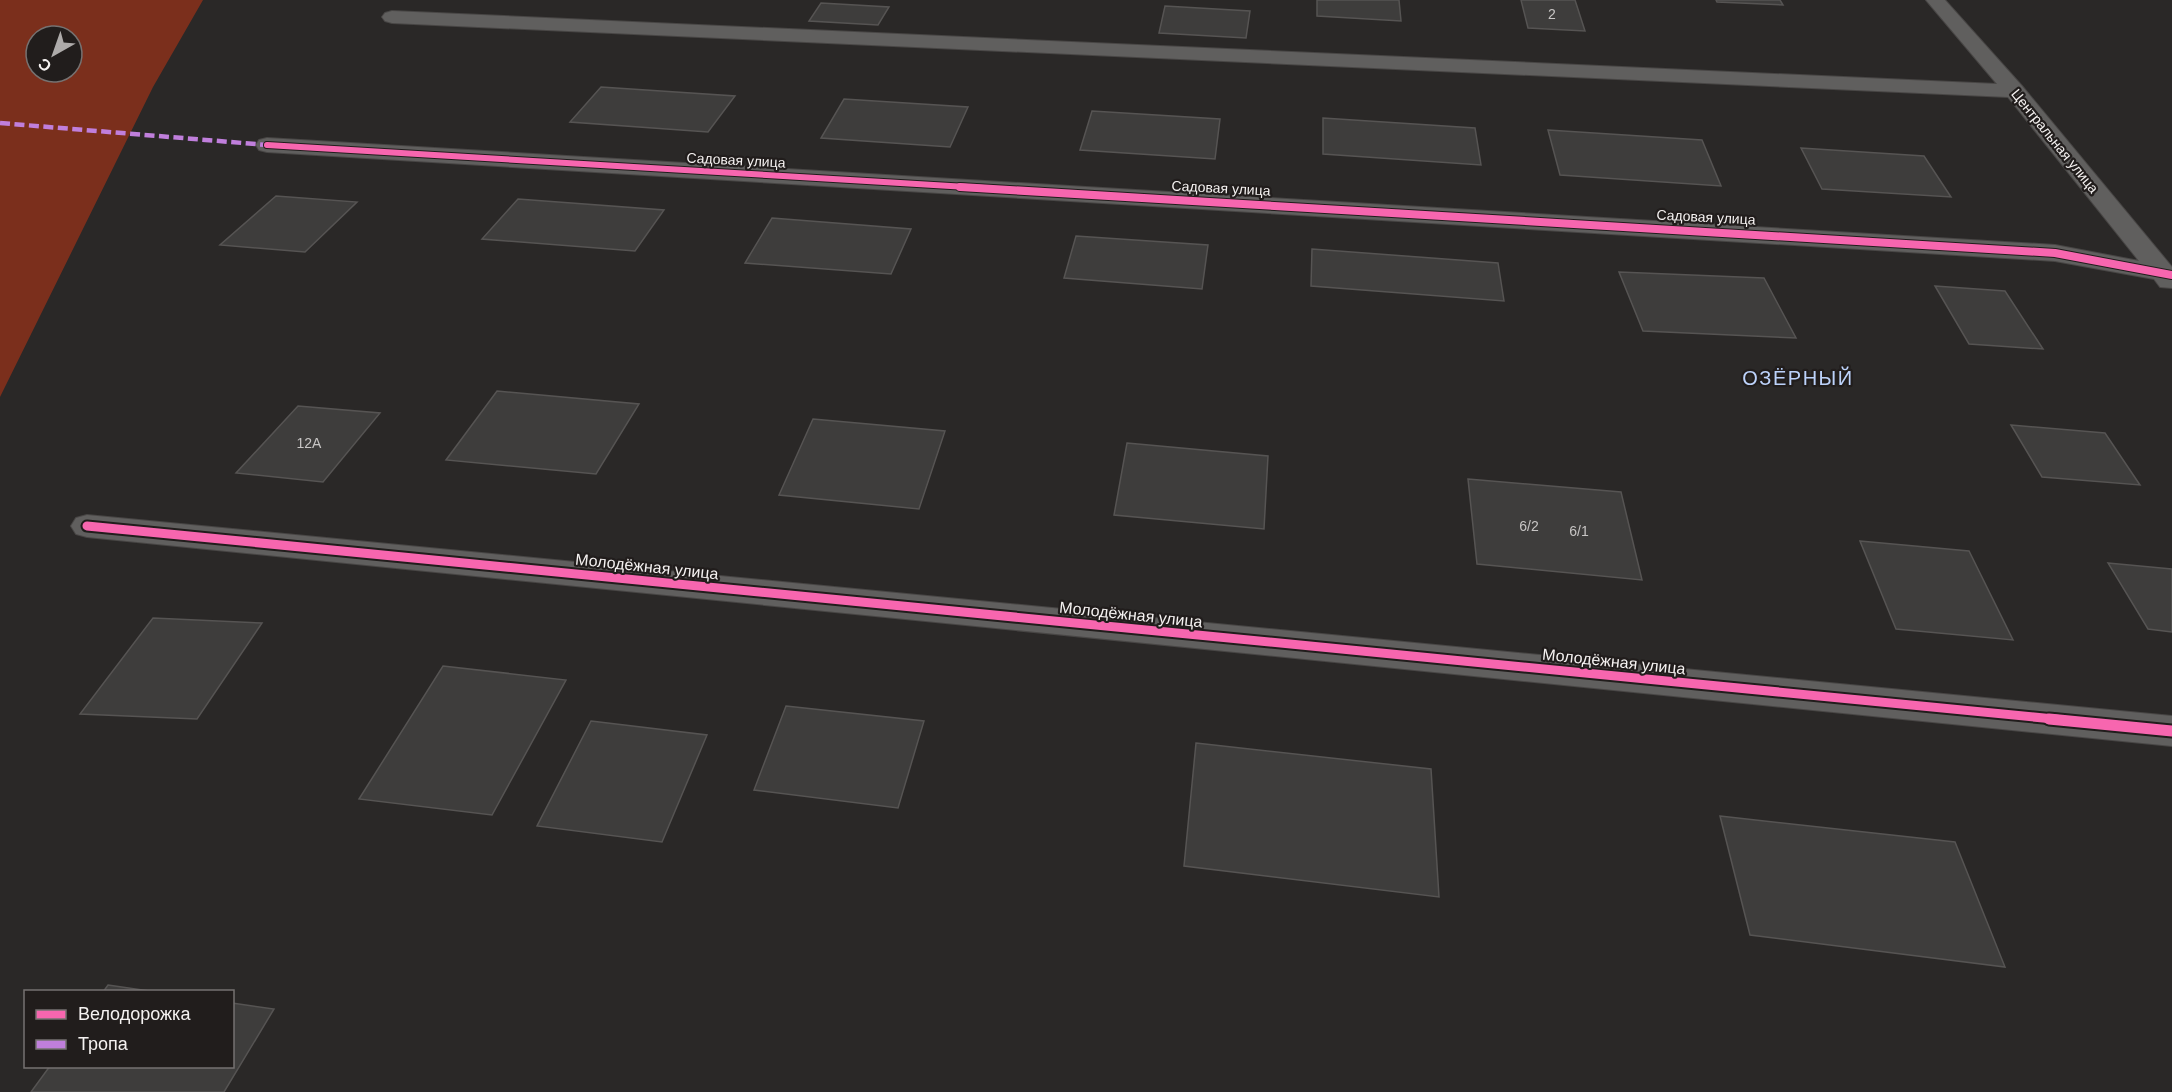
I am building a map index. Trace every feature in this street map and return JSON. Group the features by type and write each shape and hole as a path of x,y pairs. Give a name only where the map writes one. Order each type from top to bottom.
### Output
{"street":[{"name":"Центральная улица","path":"1935,0 2014,91 2169,278"},
{"path":"392,17 2014,91"},
{"name":"Садовая улица","path":"267,146 2032,251 2055,253 2169,278"},
{"name":"Молодёжная улица","path":"87,526 2172,731"}],"shaded area":[{"path":"0,0 203,0 153,87 0,397"}],"building":[{"path":"1317,0 1399,0 1401,21 1317,16"},
{"path":"1521,0 1575,0 1585,31 1528,28"},
{"path":"1716,0 1780,0 1783,5 1717,2"},
{"path":"821,3 889,7 878,25 809,21"},
{"path":"1165,6 1250,11 1246,38 1159,33"},
{"path":"601,87 735,96 708,132 570,122"},
{"path":"844,99 968,107 950,147 821,138"},
{"path":"1092,111 1220,119 1215,159 1080,150"},
{"path":"1323,118 1475,128 1481,165 1323,154"},
{"path":"1548,130 1702,140 1721,186 1560,175"},
{"path":"1801,148 1924,156 1951,197 1822,189"},
{"path":"276,196 357,202 305,252 220,245"},
{"path":"518,199 664,210 635,251 482,239"},
{"path":"772,218 911,229 891,274 745,263"},
{"path":"1076,236 1208,245 1202,289 1064,278"},
{"path":"1312,249 1498,263 1504,301 1311,286"},
{"path":"1619,272 1764,278 1796,338 1643,331"},
{"path":"1935,286 2005,291 2043,349 1969,344"},
{"path":"497,391 639,404 596,474 446,460"},
{"path":"298,406 380,413 323,482 236,473"},
{"path":"813,419 945,431 919,509 779,495"},
{"path":"2011,425 2105,433 2140,485 2042,477"},
{"path":"1127,443 1268,456 1264,529 1114,515"},
{"path":"1468,479 1621,492 1642,580 1477,564"},
{"path":"1860,541 1969,551 2013,640 1896,629"},
{"path":"2108,563 2172,569 2172,632 2148,629"},
{"path":"153,618 262,623 197,719 80,714"},
{"path":"443,666 566,680 492,815 359,799"},
{"path":"786,706 924,721 898,808 754,790"},
{"path":"591,721 707,735 662,842 537,826"},
{"path":"1196,743 1431,769 1439,897 1184,866"},
{"path":"1720,816 1955,842 2005,967 1750,935"},
{"path":"108,985 142,990 104,990"},
{"path":"234,1003 274,1009 224,1092 31,1092 49,1068 234,1068"}],"marked path":[{"path":"0,123 267,145"}],"cycle path":[{"path":"267,145 2055,253 2172,275"},
{"path":"87,526 2172,731"}],"district":[{"name":"ОЗЁРНЫЙ","path":"1798,378"}]}
